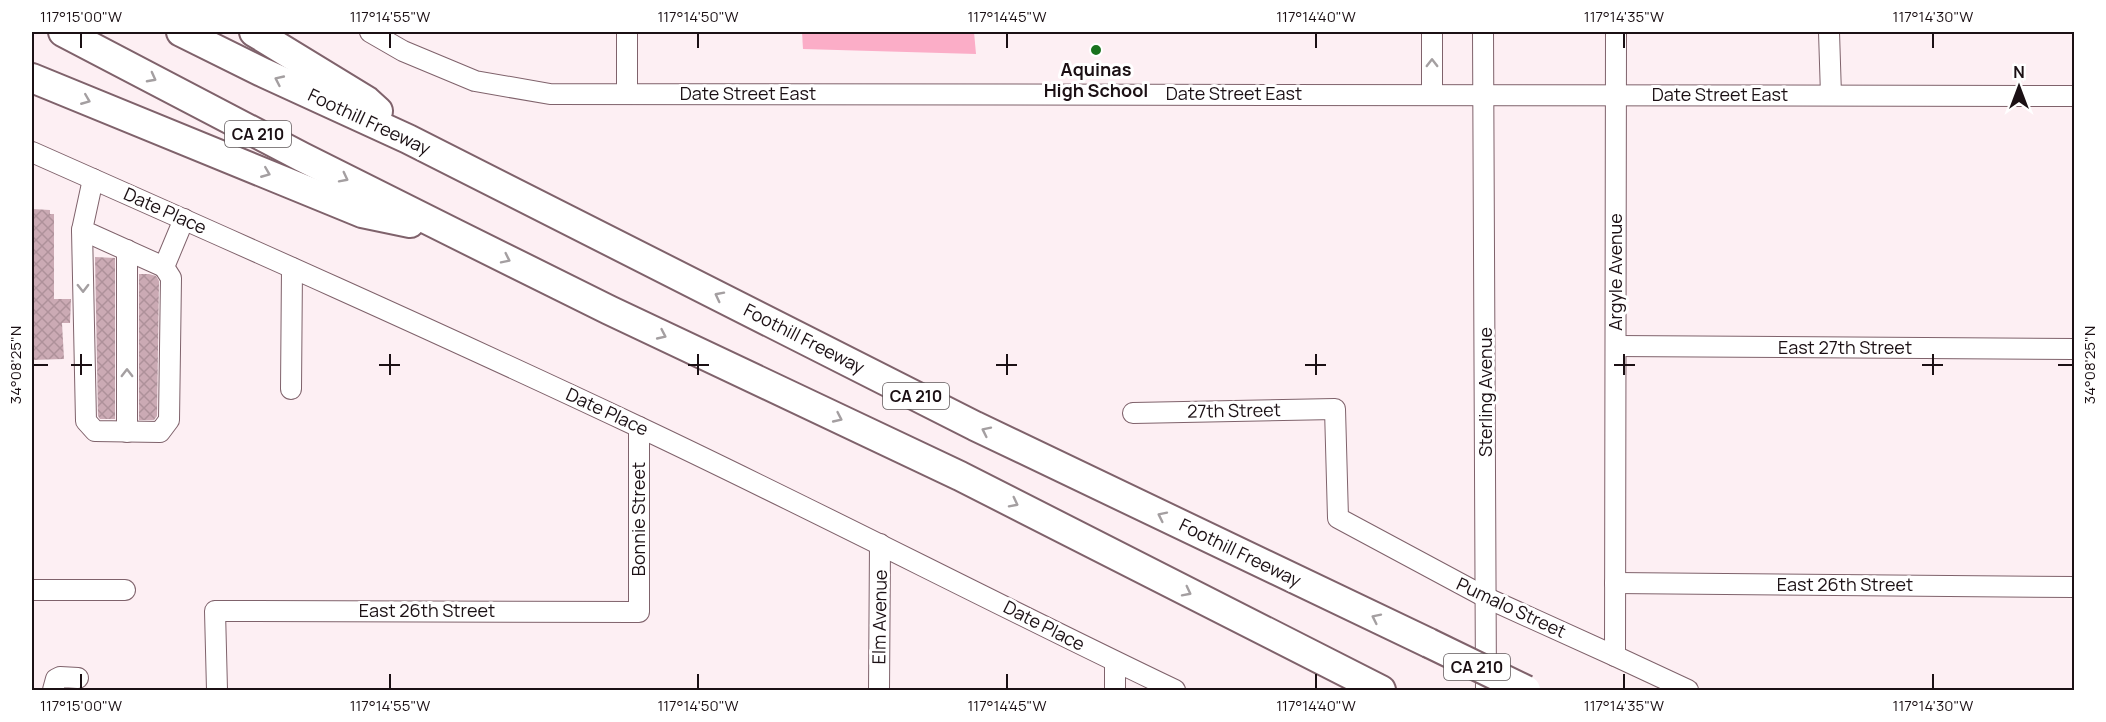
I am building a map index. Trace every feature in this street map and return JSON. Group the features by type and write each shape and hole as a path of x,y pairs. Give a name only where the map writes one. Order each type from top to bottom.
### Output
{"highway":[{"name":"CA 210","path":"63,32 292,152 454,233 620,315 960,476 1381,690"},
{"name":"Foothill Freeway","path":"180,32 408,139 975,426 1526,690"},
{"path":"254,32 367,101 408,139"},
{"path":"32,78 362,213 454,233"}],"street":[{"name":"Date Street East","path":"370,32 403,51 475,81 550,94 2074,96"},
{"path":"627,32 627,94"},
{"path":"1432,32 1432,94"},
{"name":"Sterling Avenue","path":"1483,32 1486,690"},
{"name":"Argyle Avenue","path":"1616,32 1616,656"},
{"path":"1829,32 1831,95"},
{"name":"Date Place","path":"32,152 639,427 1175,690"},
{"path":"82,230 164,267 171,278 169,420 160,432 95,431 86,422 82,230 93,179"},
{"path":"164,267 184,219"},
{"path":"127,250 127,432"},
{"path":"291,389 292,268"},
{"name":"East 27th Street","path":"1616,346 2074,349"},
{"name":"27th Street","path":"1133,413 1335,410 1338,518"},
{"name":"Bonnie Street","path":"639,427 639,612"},
{"name":"Pumalo Street","path":"1338,518 1487,598 1688,690"},
{"name":"Elm Avenue","path":"879,690 880,544"},
{"name":"East 26th Street","path":"1616,583 2074,587"},
{"path":"32,590 125,590"},
{"name":"East 26th Street","path":"216,690 215,611 639,612"},
{"path":"1116,662 1116,690"},
{"path":"52,690 56,679 60,677 78,678"}],"shaded area":[{"path":"802,32 974,32 976,54 803,49"}],"building":[{"path":"32,209 50,210 50,214 54,214 54,299 71,299 70,323 62,323 64,359 32,360"},
{"path":"95,257 115,258 115,419 100,419 98,416"},
{"path":"139,274 156,276 159,281 157,416 154,420 139,420"}],"place":[{"name":"Aquinas High School","path":"1096,50"}]}
